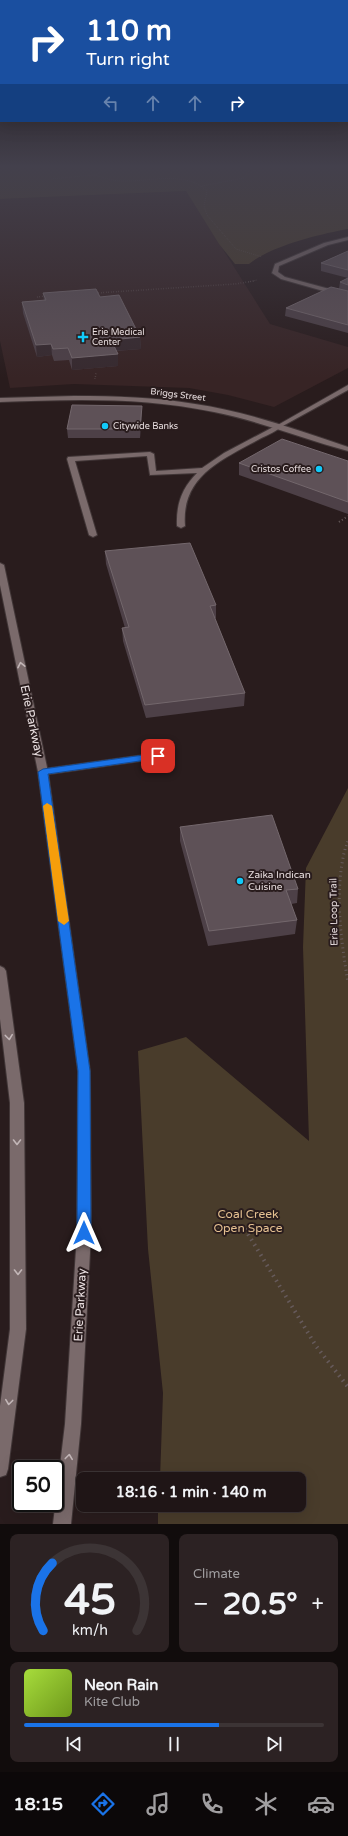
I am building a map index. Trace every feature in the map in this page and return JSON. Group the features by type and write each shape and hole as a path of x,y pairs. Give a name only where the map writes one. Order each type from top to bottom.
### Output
{"main road":[{"path":"348,238 326,244 277,265 275,273 283,278 348,296"},
{"path":"181,526 180,511 185,493 200,474 223,457 348,387"},
{"name":"Briggs Street","path":"0,400 106,397 169,402 224,412 279,426 348,449"},
{"path":"93,535 71,459 150,454 153,473 206,470"},
{"name":"Erie Parkway","path":"0,565 43,772 84,1071 84,1233 73,1424 62,1524"},
{"path":"43,772 158,756"},
{"path":"0,971 17,1103 18,1313 18,1329 0,1469"}],"path":[{"path":"225,236 236,249 263,258"},
{"path":"92,293 235,284 257,280"},
{"path":"37,297 45,296"},
{"path":"95,379 96,373"},
{"path":"339,522 348,516"},
{"name":"Erie Loop Trail","path":"348,840 341,872 340,896 342,944 348,983"},
{"path":"244,1229 316,1346 348,1387"}],"shaded area":[{"path":"0,236 214,236 270,324 348,347 348,368 274,407 228,395 189,388 74,384 10,388 0,341"}],"green space":[{"path":"214,236 317,236 283,246 249,264 235,264"},
{"name":"Coal Creek Open Space","path":"348,788 348,1524 158,1524 158,1512 306,1512 306,1472 160,1472 163,1393 148,1249 138,1051 186,1037 309,1141 303,947 306,868"}],"building":[{"path":"348,251 348,270 321,263"},
{"path":"348,278 348,285 340,282"},
{"path":"331,287 348,291 348,325 286,308"},
{"name":"Erie Medical Center","path":"96,289 100,297 119,295 140,337 111,340 118,354 72,358 68,348 53,349 51,344 36,345 22,302 46,300 43,293"},
{"path":"72,405 142,406 140,429 67,429"},
{"path":"282,439 348,461 348,502 239,463"},
{"path":"190,543 216,605 210,606 245,693 145,705 122,628 129,627 105,551"},
{"name":"Zaika Indican Cuisine","path":"272,815 298,889 286,890 297,920 209,931 180,827"}],"slow traffic":[{"path":"47,806 64,921"}],"place":[{"name":"Erie Medical Center","path":"83,337"},
{"name":"Citywide Banks","path":"105,426"},
{"name":"Cristos Coffee","path":"319,469"},
{"name":"Zaika Indican Cuisine","path":"240,881"}],"route":[{"path":"84,1233 84,1071 43,772 158,756"}]}
